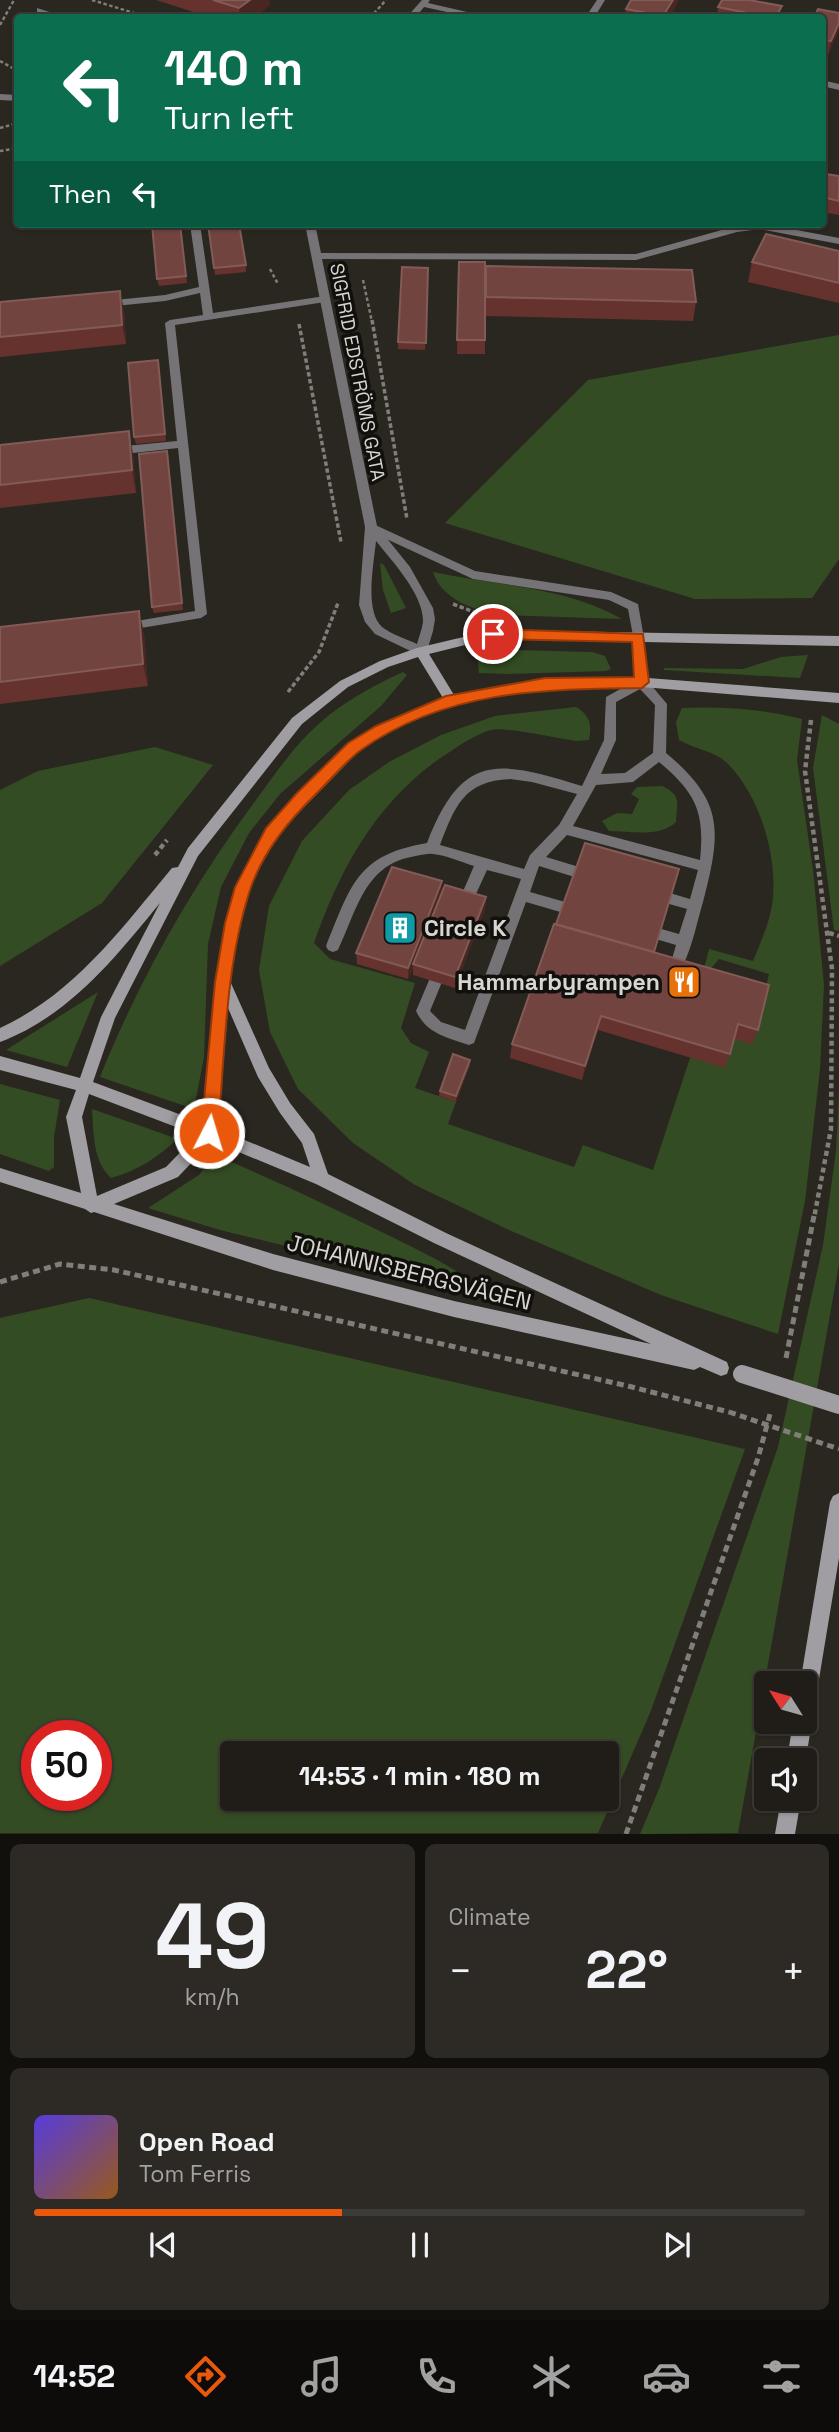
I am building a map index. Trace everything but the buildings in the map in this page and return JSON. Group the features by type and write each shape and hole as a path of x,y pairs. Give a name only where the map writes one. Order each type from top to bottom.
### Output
{"main road":[{"path":"0,1035 37,1016 76,988 194,852 297,721 344,684 384,664 421,651 493,634 836,640"},
{"path":"638,638 642,682"},
{"path":"421,651 451,700"},
{"path":"194,852 108,1017 74,1117 91,1206 172,1172 209,1133 223,982 233,923 243,887 271,832 354,747 381,730 451,700 545,683 642,682 831,699"},
{"path":"223,982 263,1072 285,1108 310,1139 322,1179"},
{"name":"JOHANNISBERGSVÄGEN","path":"0,1063 85,1086 322,1179 440,1238 721,1367 839,1405"},
{"name":"JOHANNISBERGSVÄGEN","path":"0,1175 273,1262 454,1310 721,1367"},
{"path":"812,1671 839,1502"},
{"path":"785,1833 789,1811"}],"street":[{"path":"424,2 473,14"},
{"path":"40,10 52,14"},
{"path":"196,228 208,317"},
{"name":"SIGFRID EDSTRÖMS GATA","path":"311,228 371,527 365,605 371,622 379,631 421,651 429,621 427,610 401,562 371,527"},
{"path":"317,256 636,257 744,228"},
{"path":"771,228 839,241"},
{"path":"96,305 165,298 204,289"},
{"path":"109,628 201,614 170,323 325,299"},
{"path":"97,453 183,444"},
{"path":"371,527 473,575 611,596 634,607 638,638"},
{"path":"435,982 423,1011 427,1022 468,1038 535,859 564,829 589,786 610,740 610,700 642,682 661,704 659,755"},
{"path":"432,848 442,817 454,798 461,789 481,775 510,772 589,786 628,778 659,755"},
{"path":"659,755 689,781 707,810 710,834 706,867 679,960"},
{"path":"564,829 706,867"},
{"path":"333,946 363,878 385,860 402,852 432,848 528,876"},
{"path":"535,859 615,883"},
{"path":"465,903 483,862"},
{"path":"641,891 695,906"},
{"path":"521,895 597,916"},
{"path":"634,927 685,942"}],"path":[{"path":"0,25 14,0"},
{"path":"92,0 137,14"},
{"path":"374,14 386,0"},
{"path":"358,255 381,364 406,518 417,549"},
{"path":"270,269 278,284 295,303 339,520 343,554"},
{"path":"284,697 319,652 329,631 340,590"},
{"path":"452,604 482,615"},
{"path":"782,1369 793,1331 831,1129 832,969 805,771 831,699"},
{"path":"147,864 173,833"},
{"path":"829,933 839,936"},
{"path":"0,1282 60,1264 114,1270 628,1386 729,1412 839,1448"},
{"path":"626,1833 758,1458 772,1407"}],"green space":[{"path":"839,335 839,559 812,598 695,599 445,523 588,380"},
{"path":"380,563 384,565 406,608 391,613 383,590"},
{"path":"433,572 554,593 600,608 622,619 490,613 451,597 437,582"},
{"path":"516,650 592,652 605,656 611,669 479,673 477,653"},
{"path":"808,655 800,678 664,670 743,669 781,657"},
{"path":"403,672 407,675 381,706 280,794 249,833 221,887 208,944 204,1057 194,1109 100,1077 132,1005 168,936 208,868 280,767 301,741 330,714 365,691"},
{"path":"576,707 589,721 589,740 576,741 519,731 491,730 463,743 423,771 382,813 365,836 336,888 314,943 330,959 415,983 401,1028 411,1043 429,1052 415,1088 456,1102 448,1124 574,1167 583,1145 653,1170 690,1058 733,1038 763,1000 769,974 719,959 701,980 709,949 753,961 768,921 773,896 771,855 759,814 739,777 722,759 679,740 676,722 682,708 697,707 757,711 802,719 797,760 813,870 824,985 820,1069 805,1201 778,1334 661,1295 509,1230 415,1185 353,1143 298,1089 270,1032 259,970 269,906 302,841 349,790 389,762 441,735 495,716"},
{"path":"822,715 839,724 839,931 834,930 813,768"},
{"path":"155,747 213,765 102,903 0,966 0,790 38,771"},
{"path":"662,786 673,793 677,800 676,822 653,832 609,831 602,821 617,813 632,814 639,799 631,794 637,787"},
{"path":"98,992 67,1067 6,1050"},
{"path":"0,1084 60,1100 54,1137 54,1167 49,1171 0,1154"},
{"path":"839,1091 839,1264 767,1671 754,1671 756,1734 738,1833 640,1834 659,1789 778,1447 823,1245 836,1151"},
{"path":"92,1109 178,1139 147,1163 111,1178 97,1155"},
{"path":"215,1155 325,1204 428,1255 464,1276 486,1294 220,1230 148,1208 199,1175"},
{"path":"89,1298 745,1449 650,1713 619,1785 619,1741 220,1741 220,1811 608,1811 598,1833 0,1833 0,1318"}],"place":[{"name":"Circle K","path":"400,928"},
{"name":"Hammarbyrampen","path":"684,982"}],"route":[{"path":"209,1133 223,982 233,923 243,887 271,832 303,797 354,747 381,730 451,700 545,683 642,682 638,638 493,634"}]}
